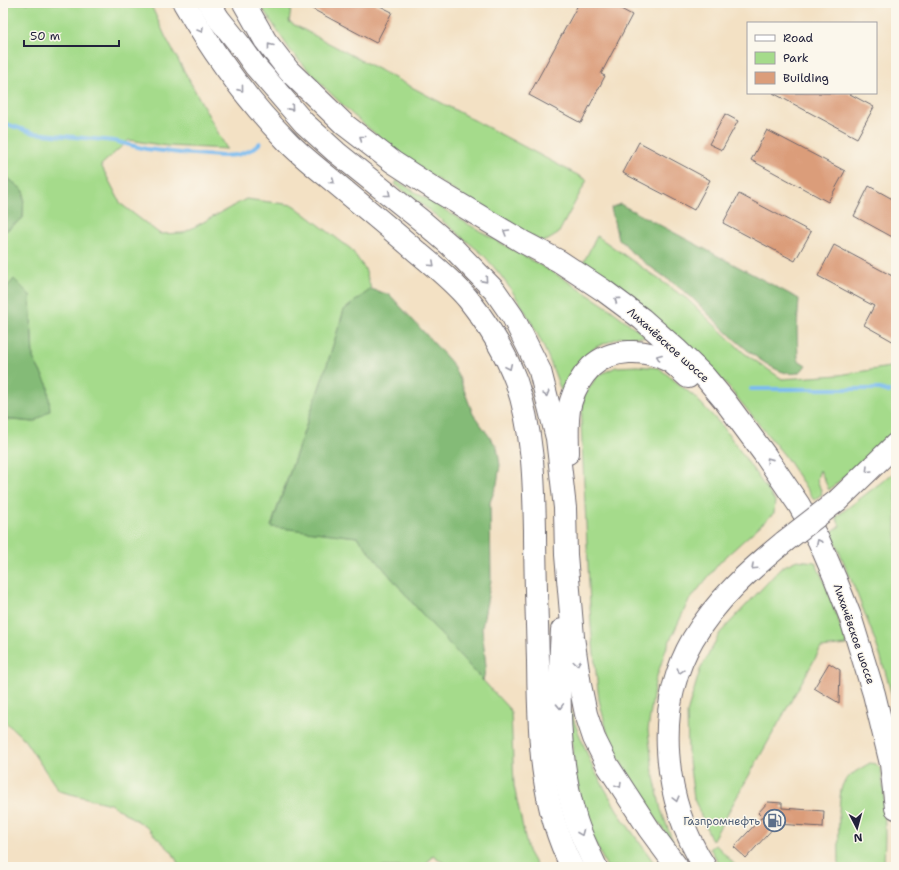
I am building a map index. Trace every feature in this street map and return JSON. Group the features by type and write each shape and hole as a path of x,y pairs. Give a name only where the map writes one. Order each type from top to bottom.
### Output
{"main road":[{"path":"184,3 229,74 287,141 426,259 467,298 485,323 501,350 515,380 525,410 534,466 539,710 543,773 548,801 558,833 572,867"},
{"path":"209,3 219,19 255,66 304,123 336,152 451,246 494,291 513,317 540,371 557,438 566,508"},
{"path":"217,3 240,45"},
{"name":"Лихачёвское шоссе","path":"244,3 265,40 289,71 345,125 393,162 436,190 516,238 559,261 603,290 642,319 705,377 725,401 799,505 819,541 850,616 861,648 891,764 896,808"},
{"path":"596,867 576,821 569,794 561,740 559,682 566,555 566,508 571,402 581,379 592,366 606,357 622,352 651,354 669,361 695,383 751,436"},
{"path":"705,867 686,832 672,786 668,760 668,733 671,704 683,660 710,613 732,589 751,570 784,542 838,500 896,444"},
{"path":"566,555 573,637 580,685 586,714 594,738 608,766 626,796 677,867"}],"green space":[{"path":"3,3 150,3 166,38 227,149 167,146 129,140 101,165 121,204 160,234 183,233 246,199 293,205 351,249 365,269 371,289 344,310 326,368 271,526 357,537 416,607 511,711 514,786 528,851 537,867 449,867 433,855 424,867 180,867 172,852 144,825 110,804 59,791 23,738 3,720 3,419 34,422 48,386 33,358 30,295 14,280 3,292 3,233 23,218 24,191 3,174"},
{"path":"259,3 292,3 289,22 587,180 558,234 542,242 457,193 397,152 353,115 324,87 290,50"},
{"path":"3,174 24,191 23,218 3,233"},
{"path":"397,181 473,227 561,277 607,307 647,337 621,337 596,347 578,362 567,378 563,397 541,341 522,307 500,275 481,253 442,220 395,184"},
{"path":"620,204 799,299 797,328 798,360 806,365 802,371 788,373 774,368 758,358 726,331 690,296 631,252 625,244 618,239 611,208"},
{"path":"597,236 687,299 744,353 782,379 839,375 896,366 896,431 829,490 820,470 817,479 822,494 814,500 785,456 726,384 680,338 582,265"},
{"path":"14,279 30,295 33,358 48,386 50,410 34,422 3,419 3,292"},
{"path":"371,289 390,295 451,362 460,379 473,414 497,447 500,465 497,484 490,502 491,580 482,628 486,666 483,681 416,607 357,537 271,527 326,368 344,310"},
{"path":"637,366 659,368 695,397 724,428 775,501 774,513 721,561 688,602 666,649 655,682 648,730 653,772 661,810 674,845 634,786 610,743 599,700 591,626 581,423 584,396 597,376 616,367"},
{"path":"896,471 896,716 885,670 877,646 831,532 840,526 836,517"},
{"path":"797,560 815,562 825,583 847,645 821,648 712,841 694,799 688,753 687,713 700,670 720,633 782,567"},
{"path":"567,704 593,768 620,815 657,867 607,867 586,825 577,784"},
{"path":"870,763 876,764 881,769 884,795 884,867 839,867 839,811 841,790 848,777"},
{"path":"716,845 737,867 721,867 710,848"}],"building":[{"path":"301,3 374,3 392,12 376,43"},
{"path":"579,3 610,3 632,15 601,74 605,76 581,123 529,95"},
{"path":"775,94 850,94 874,107 857,138"},
{"path":"725,114 738,121 722,150 709,144"},
{"path":"767,130 845,171 828,202 751,160"},
{"path":"639,142 710,180 694,210 623,173"},
{"path":"869,186 896,201 896,239 854,216"},
{"path":"739,194 811,232 795,261 723,223"},
{"path":"834,245 896,278 896,343 864,325 874,306 818,276"},
{"path":"829,663 840,670 839,703 814,688"},
{"path":"768,802 782,803 782,808 824,811 823,827 777,824 746,858 734,847 762,817 758,813"}],"waterway":[{"path":"3,123 34,133 114,141 146,149 180,153 222,156 238,155 253,149 260,143"},
{"path":"751,389 880,389 889,392"}],"place":[{"name":"Газпромнефть","path":"775,821"}]}
